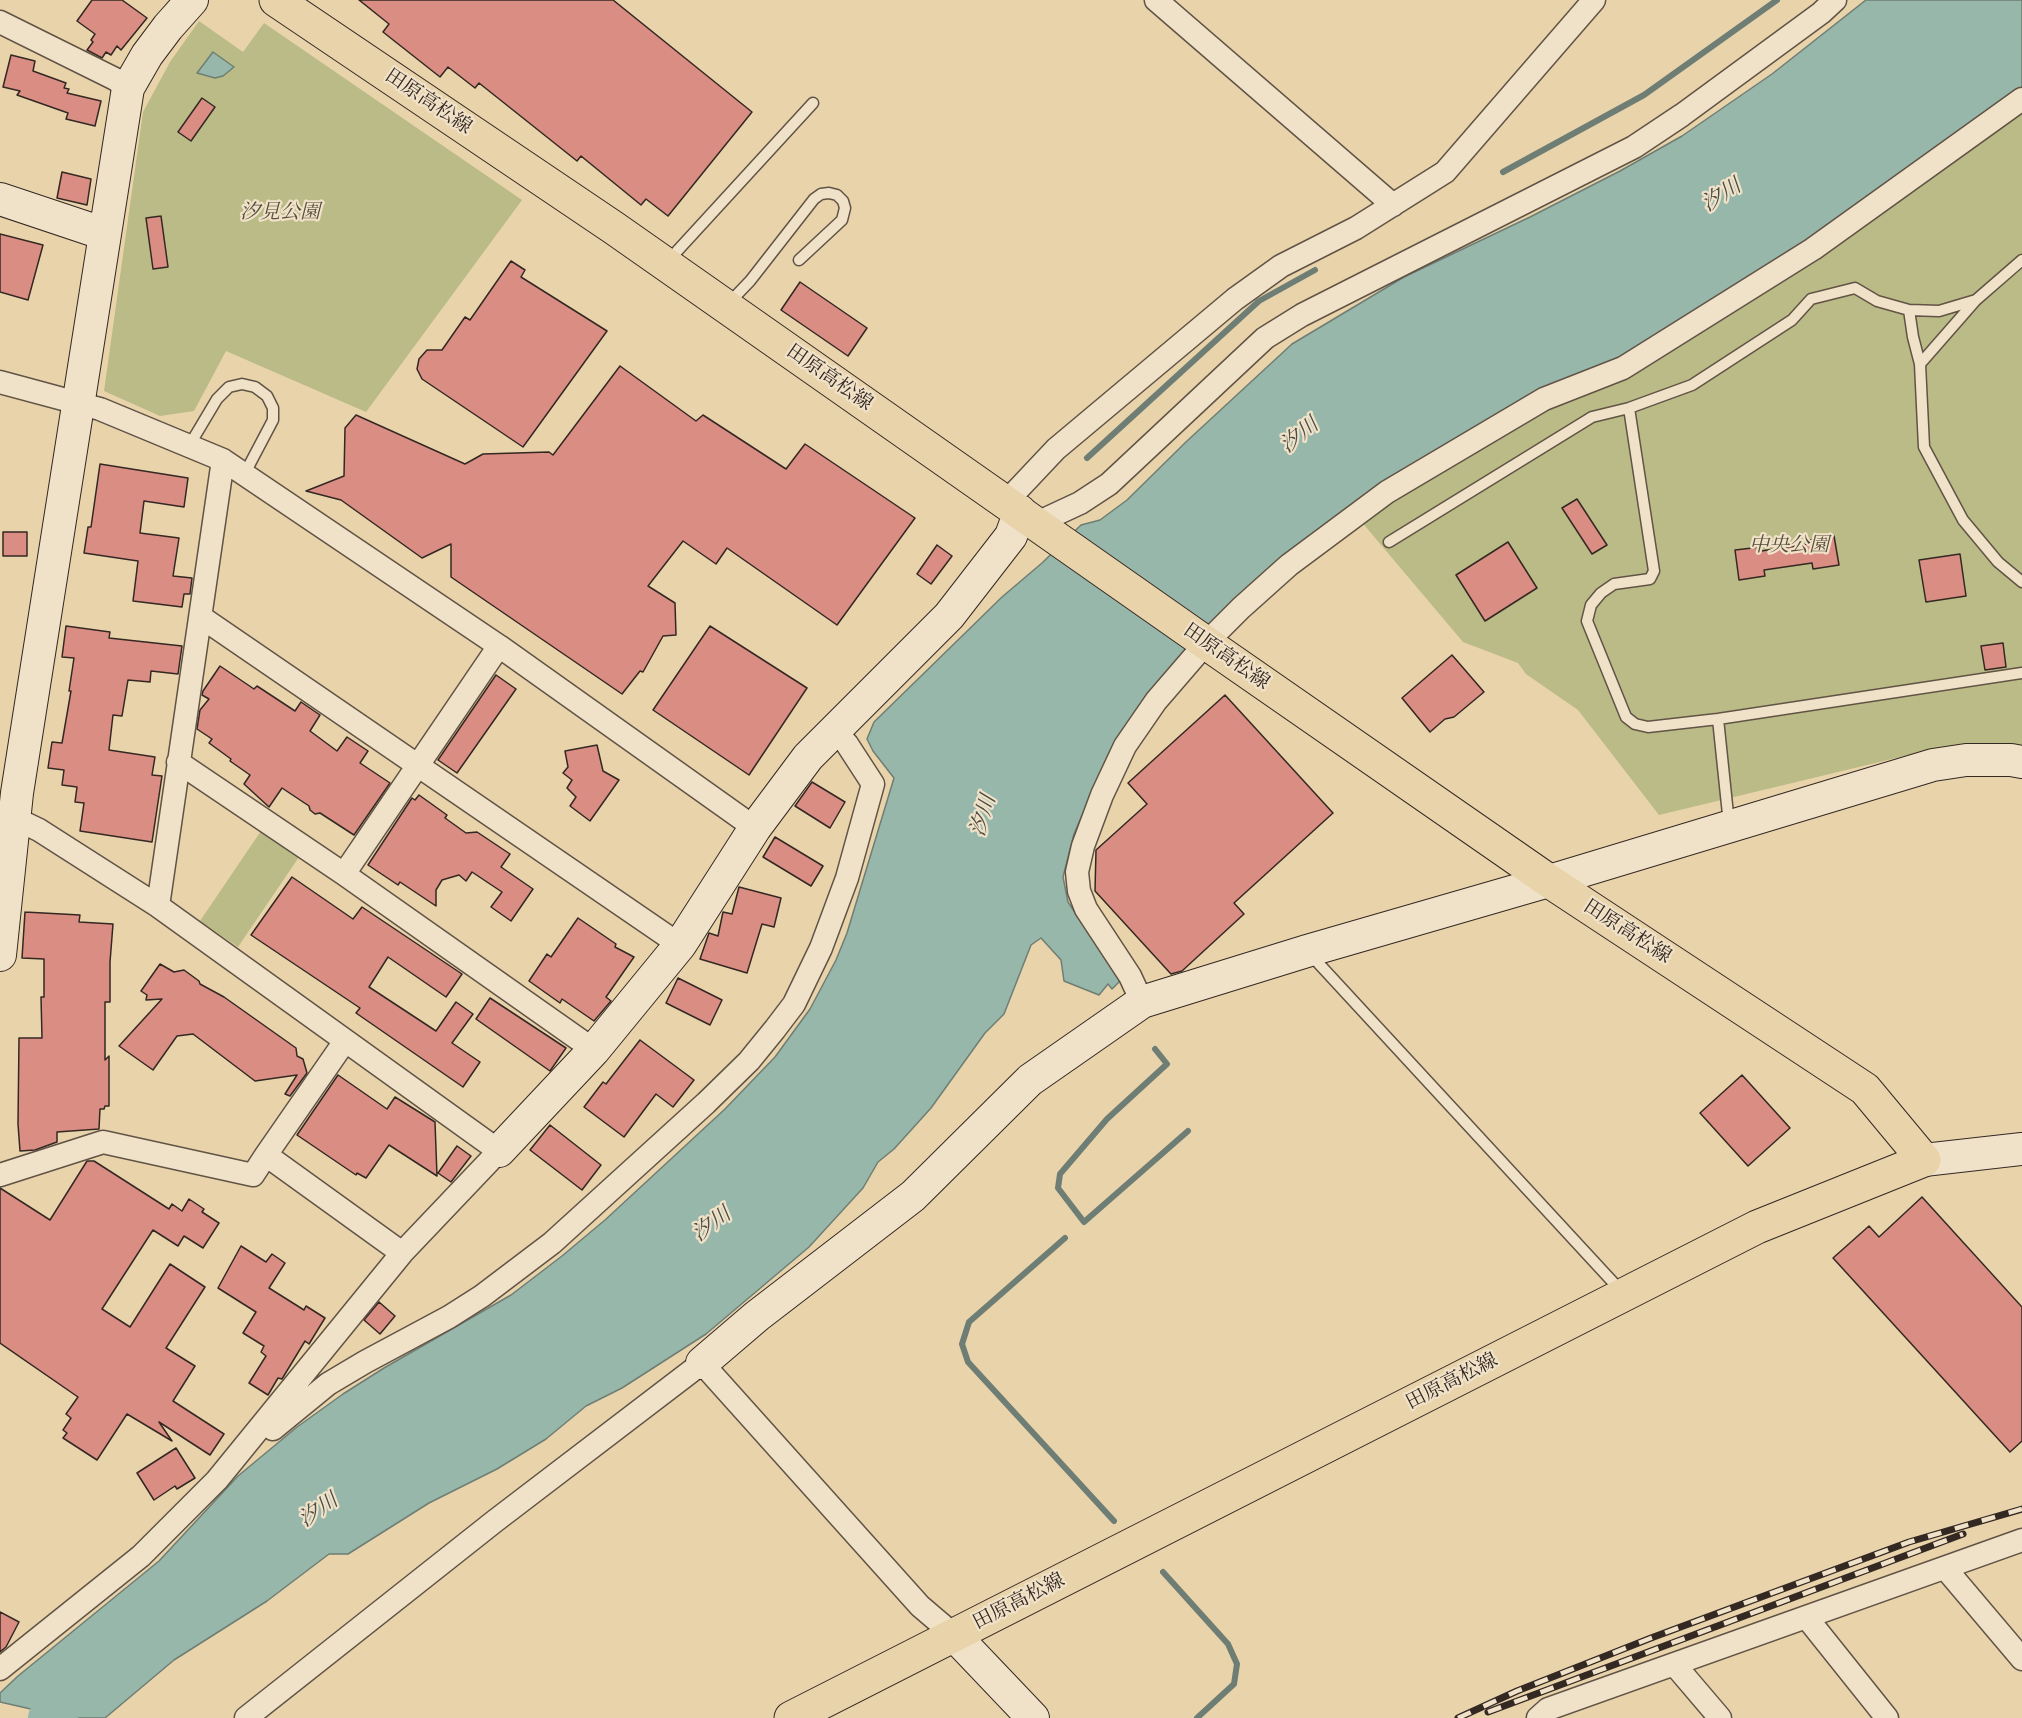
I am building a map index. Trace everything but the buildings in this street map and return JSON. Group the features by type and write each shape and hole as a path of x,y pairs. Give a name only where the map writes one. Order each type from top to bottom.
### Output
{"main road":[{"name":"田原高松線","path":"276,0 666,264 1203,641 1549,880 1865,1089 1924,1160 1757,1227 791,1718"}],"street":[{"path":"0,955 7,818 78,403 128,88 168,27 192,0"},
{"path":"1156,0 1393,205"},
{"path":"217,1480 402,1253 594,1050 680,945 755,828 808,757 949,616 1028,517 1056,449 1235,298 1281,266 1356,228 1445,172 1594,0"},
{"path":"1028,517 1080,503 1109,484 1265,338 1302,315 1634,147 1691,108 1836,0"},
{"path":"0,22 116,79 128,88"},
{"path":"1142,1002 1130,976 1086,909 1079,891 1077,873 1083,846 1098,805 1125,746 1156,701 1203,641 1288,565 1387,492 1544,399 1623,368 1813,249 2022,99"},
{"path":"0,199 105,234"},
{"path":"0,382 100,409 223,460 499,646 755,828"},
{"path":"158,906 223,460"},
{"path":"201,617 680,945"},
{"path":"344,874 499,646"},
{"path":"0,1669 141,1556 217,1480 293,1411 328,1384 449,1317 516,1272 552,1244 749,1062 794,1004 821,948 847,878 873,784 848,744 836,731"},
{"path":"246,1718 913,1196 1030,1080 1142,1002 1933,765 1966,760 2022,762"},
{"path":"178,762 344,874 594,1050"},
{"path":"7,818 39,830 158,906 500,1151"},
{"path":"0,1175 103,1142 253,1175 345,1041"},
{"path":"1924,1160 2022,1149"},
{"path":"266,1155 402,1253"},
{"path":"702,1363 920,1606 954,1635 1033,1718"},
{"path":"1547,1715 1674,1664 2022,1540"},
{"path":"1945,1568 2022,1659"},
{"path":"1807,1618 1887,1718"},
{"path":"1674,1664 1720,1718"}],"lane":[{"path":"666,264 813,103"},
{"path":"726,306 750,281 814,200 821,194 837,195 843,201 845,208 842,220 799,260"},
{"path":"1920,364 1977,300 2022,260"},
{"path":"1389,542 1592,417 1629,408 1692,385 1792,321 1811,299 1855,288 1877,301 1909,310 1939,311 1977,300"},
{"path":"1909,310 1912,337 1920,364 1924,447 1963,520 1998,562 2022,582"},
{"path":"189,446 217,399 229,387 243,384 255,387 267,396 273,408 273,420 244,475"},
{"path":"1629,408 1654,571 1650,579 1614,584 1600,593 1591,605 1587,621 1626,717 1635,724 1648,728 1718,719 2022,673"},
{"path":"1718,719 1729,826"},
{"path":"1307,951 1624,1295"}],"green space":[{"name":"汐見公園","path":"199,21 243,52 264,23 522,200 366,412 226,351 194,411 160,416 104,391 143,112 170,62"},
{"name":"中央公園","path":"2022,109 2022,748 1985,744 1942,747 1659,815 1578,710 1526,674 1518,663 1463,642 1360,520"},
{"path":"263,828 301,854 238,947 200,921"}],"water":[{"path":"1866,0 2022,0 2022,87 1811,242 1273,569 1100,774 1074,834 1063,877 1068,902 1120,981 1112,989 1108,984 1099,995 1064,981 1061,960 1041,938 1031,945 1004,1014 985,1033 931,1108 894,1149 878,1162 863,1188 809,1247 706,1334 622,1388 586,1406 546,1439 497,1469 429,1503 348,1554 329,1554 267,1601 174,1660 105,1718 70,1718 0,1702 0,1693 18,1676 159,1561 238,1476 297,1427 343,1394 511,1295 562,1256 605,1220 725,1109 775,1057 810,1009 836,960 847,933 894,778 873,751 867,739 874,722 1002,597 1042,563 1081,525 1100,520 1127,500 1292,344 1404,277 1530,217 1682,136 1772,74"},
{"path":"213,52 234,67 223,76 215,78 197,73"}],"waterway":[{"path":"1503,172 1644,95 1777,0"},
{"path":"1087,458 1259,301 1315,270"},
{"path":"1155,1049 1167,1064 1107,1119 1060,1174 1058,1188 1084,1222 1188,1131"},
{"path":"1065,1238 969,1322 962,1344 968,1362 1114,1521"},
{"path":"1163,1572 1228,1644 1237,1664 1234,1684 1197,1718"},
{"name":"汐川","path":"47,1718 92,1682"}],"railway":[{"path":"1458,1718 1517,1691 1651,1638 1909,1542 2022,1509"},
{"path":"1488,1712 1963,1534"}]}
